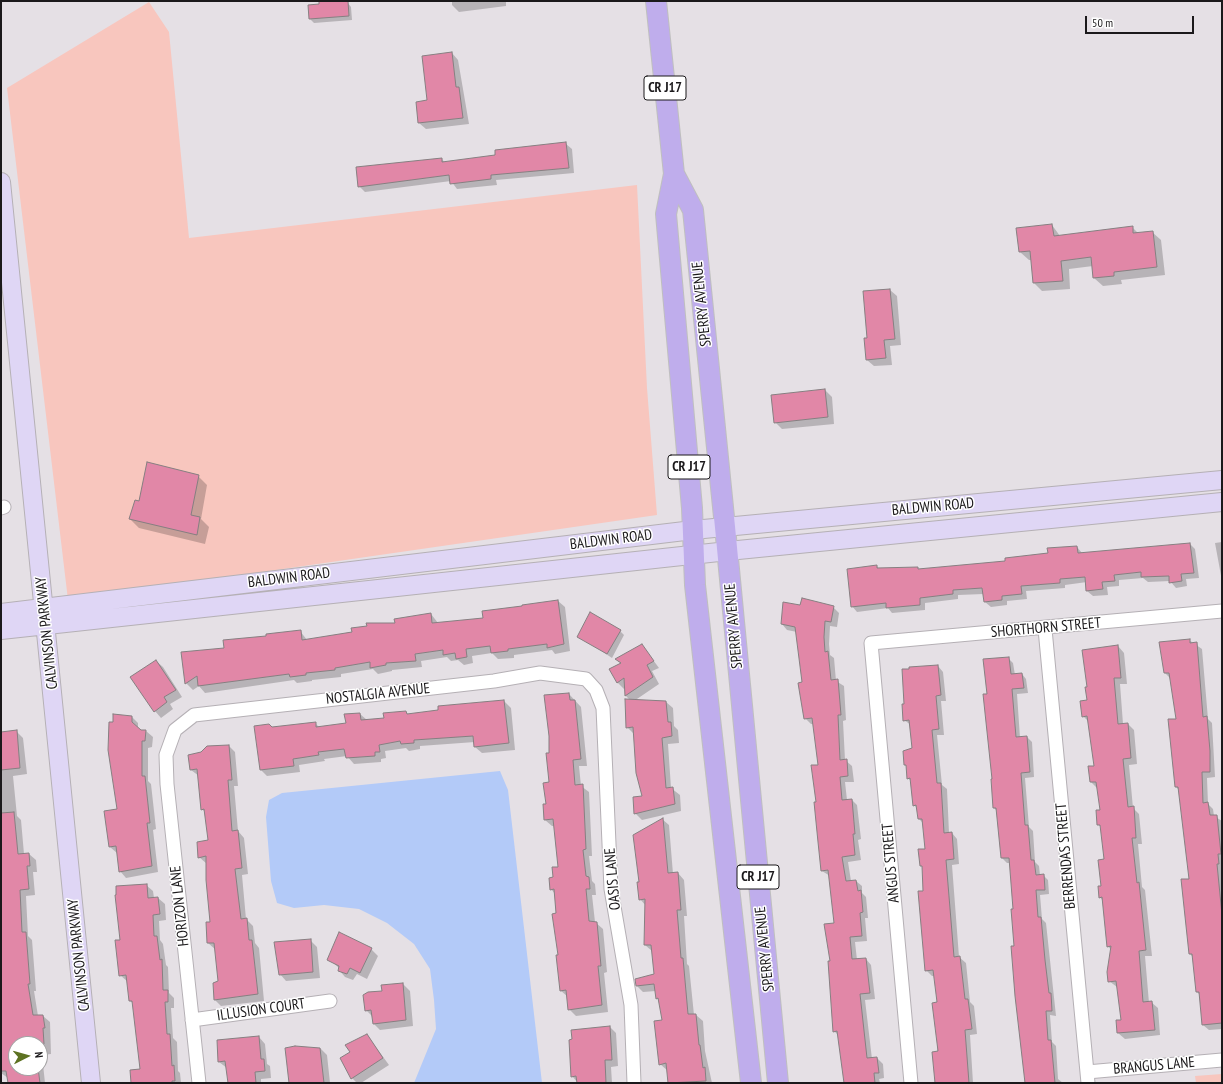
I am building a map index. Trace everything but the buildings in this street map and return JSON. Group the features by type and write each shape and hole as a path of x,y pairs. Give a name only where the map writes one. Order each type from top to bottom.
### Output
{"main road":[{"name":"SPERRY AVENUE","path":"656,1 674,174 666,214 693,530 695,584 751,1083"},
{"name":"SPERRY AVENUE","path":"674,174 693,210 728,552 778,1083"},
{"name":"CALVINSON PARKWAY","path":"1,182 91,1083"},
{"name":"BALDWIN ROAD","path":"1,630 45,617 693,530 1222,480"},
{"name":"BALDWIN ROAD","path":"1,613 45,617 728,552 1222,502"}],"street":[{"name":"SHORTHORN STREET","path":"870,643 1045,629 1222,611"},
{"name":"BERRENDAS STREET","path":"1045,629 1087,1078"},
{"name":"ANGUS STREET","path":"870,643 911,1083"},
{"name":"NOSTALGIA AVENUE","path":"176,730 194,715 494,681 540,673 586,679"},
{"name":"OASIS LANE","path":"586,679 596,690 602,708 611,889 631,1005 634,1083"},
{"name":"HORIZON LANE","path":"176,730 166,755 167,784 199,1083"},
{"name":"ILLUSION COURT","path":"192,1020 330,1001"},
{"name":"BRANGUS LANE","path":"1087,1078 1222,1060"}],"shaded area":[{"path":"149,2 169,32 189,238 637,185 647,388 657,515 68,600 7,88"},
{"path":"1222,1074 1222,1083 1196,1083 1195,1076"}],"water":[{"path":"500,771 508,790 542,1083 414,1083 436,1029 430,969 414,944 387,923 359,909 324,905 294,908 277,903 271,881 266,817 269,800 282,793"}]}
